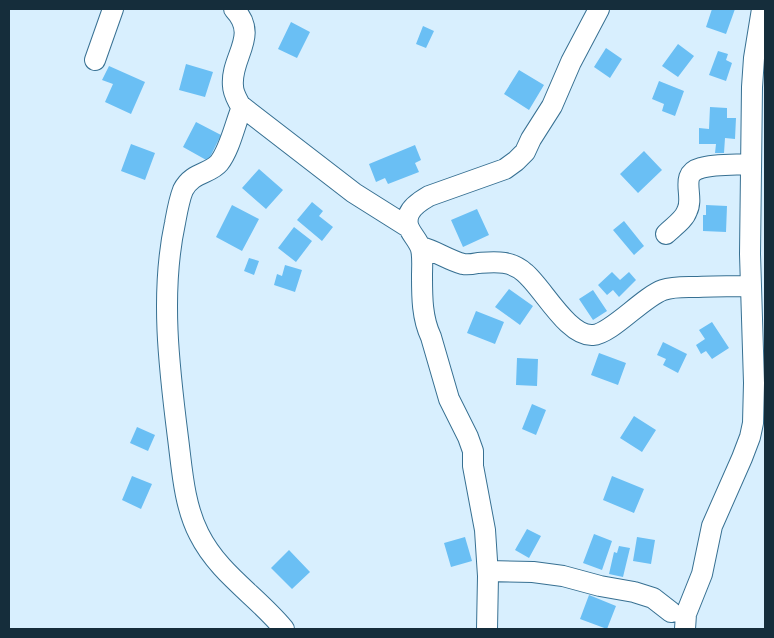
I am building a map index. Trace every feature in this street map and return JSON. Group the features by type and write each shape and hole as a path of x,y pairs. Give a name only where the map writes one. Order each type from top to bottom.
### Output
{"street":[{"path":"95,60 113,9"},
{"path":"234,9 240,14 246,34 232,85 234,94 242,107 354,193 408,227 421,247 424,316 449,399 473,451 473,466 485,530 488,571 487,629"},
{"path":"408,227 409,214 421,201 504,169 516,162 525,152 552,106 571,62 599,9"},
{"path":"488,571 533,572 563,576 600,586 634,592 653,598 678,625 686,614 702,574 706,547 712,526 750,437 753,423 754,384 751,286 752,77 762,9"},
{"path":"242,107 226,150 219,163 213,168 199,173 191,180 184,189 179,204 170,253 168,346 184,482 198,533 219,566 274,617 284,629"},
{"path":"666,234 687,211 690,200 688,178 691,173 700,168 751,164"},
{"path":"421,247 435,251 451,260 466,264 500,262 512,264 541,288 571,326 582,334 595,336 662,290 676,287 751,286"}],"building":[{"path":"712,9 735,9 726,34 706,27"},
{"path":"291,22 310,32 297,58 278,49"},
{"path":"423,26 434,31 426,48 416,44"},
{"path":"678,44 694,56 678,77 662,66"},
{"path":"606,48 622,59 610,78 594,67"},
{"path":"718,51 728,54 726,60 732,63 726,81 709,75"},
{"path":"186,64 213,72 205,97 179,90"},
{"path":"109,66 145,82 131,114 105,102 113,84 102,80"},
{"path":"519,70 544,85 529,110 504,94"},
{"path":"659,81 684,91 675,116 662,111 664,104 652,99"},
{"path":"710,107 727,108 727,118 736,118 735,139 725,138 724,153 715,153 716,144 699,144 699,128 709,129"},
{"path":"196,122 221,135 208,161 183,147"},
{"path":"131,144 155,153 145,180 121,171"},
{"path":"415,145 421,160 415,163 419,172 388,184 385,178 376,182 369,164"},
{"path":"644,151 662,170 638,193 620,174"},
{"path":"259,169 283,190 266,209 242,188"},
{"path":"312,202 323,211 319,216 333,227 322,241 297,220"},
{"path":"232,205 259,219 242,251 216,237"},
{"path":"706,205 727,206 726,232 703,231 703,215 706,215"},
{"path":"477,209 489,235 463,247 451,220"},
{"path":"624,221 644,246 634,255 613,230"},
{"path":"294,227 312,241 296,262 278,248"},
{"path":"249,258 259,261 254,275 244,271"},
{"path":"285,265 302,270 295,292 274,285 277,274 282,276"},
{"path":"612,272 620,280 629,272 636,280 619,297 613,290 607,295 598,285"},
{"path":"509,289 533,306 520,325 495,307"},
{"path":"593,290 607,311 593,320 579,299"},
{"path":"476,311 504,322 495,344 467,333"},
{"path":"712,322 729,348 712,359 706,351 701,354 696,345 705,339 699,330"},
{"path":"663,342 687,354 678,373 663,365 666,359 657,355"},
{"path":"599,353 626,363 618,385 591,375"},
{"path":"517,358 538,359 537,386 516,385"},
{"path":"532,404 546,410 536,435 522,429"},
{"path":"634,416 656,430 642,452 620,438"},
{"path":"137,427 155,435 148,451 130,443"},
{"path":"132,476 152,484 141,509 122,500"},
{"path":"612,476 644,489 634,513 603,500"},
{"path":"527,529 541,536 529,558 515,550"},
{"path":"594,534 612,541 602,570 583,563"},
{"path":"465,537 472,561 451,567 444,543"},
{"path":"637,537 655,540 651,564 633,561"},
{"path":"619,546 630,548 623,577 609,574 614,552 617,553"},
{"path":"289,550 310,572 292,589 271,568"},
{"path":"589,595 616,606 607,629 580,619"}]}
